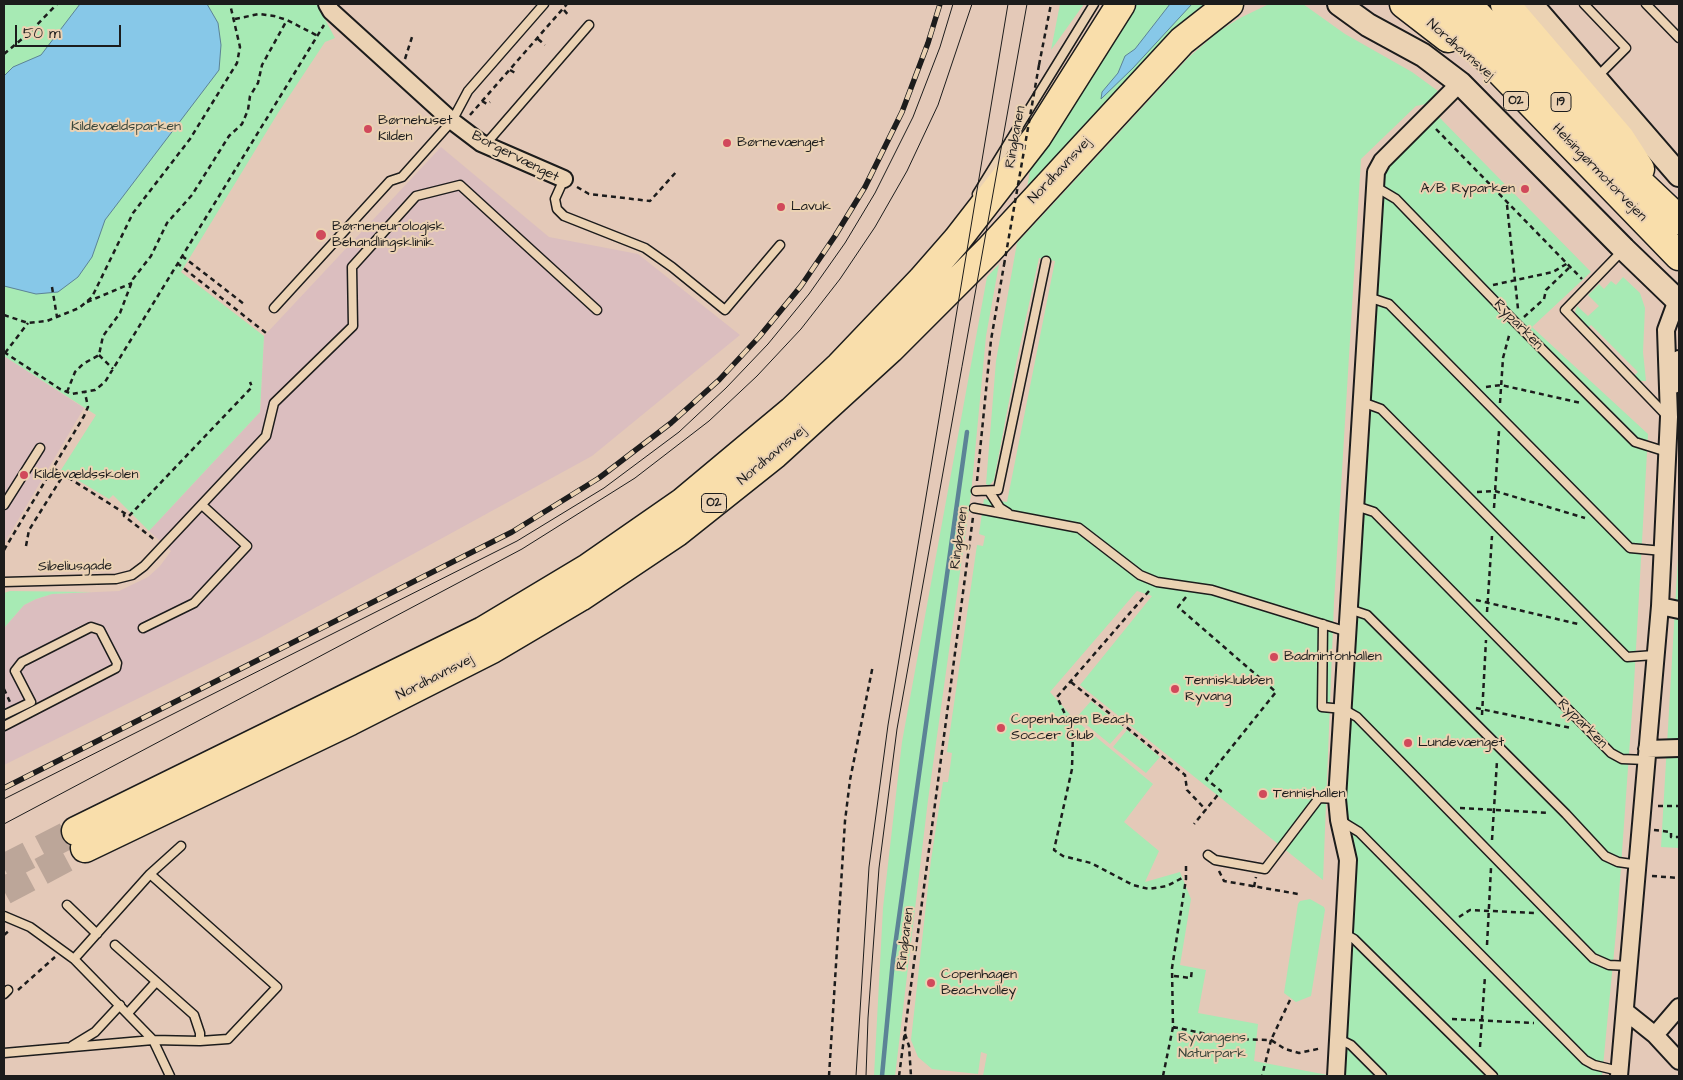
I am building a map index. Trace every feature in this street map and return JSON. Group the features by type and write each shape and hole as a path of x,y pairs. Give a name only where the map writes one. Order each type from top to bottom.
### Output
{"highway":[{"name":"Nordhavnsvej","path":"488,640 532,603 634,537 730,464 792,411 840,366 922,280 994,193 1036,136 1121,4"},
{"name":"Nordhavnsvej","path":"81,839 414,678 488,640 627,567 677,532 776,454 877,361 988,250 1182,41 1229,4"},
{"name":"Nordhavnsvej","path":"1404,4 1447,36 1625,201"},
{"name":"Helsingørmotorvejen","path":"1435,4 1679,256"},
{"name":"Helsingørmotorvejen","path":"1468,4 1605,150 1657,197 1679,220"},
{"path":"1505,4 1583,79 1657,197"}],"street":[{"path":"1339,4 1368,24 1423,55 1460,83 1624,249 1678,299 1666,330 1667,452 1672,504 1663,552 1660,606 1646,754 1642,828 1619,1073"},
{"path":"1531,4 1583,79 1679,176"},
{"name":"Borgervænget","path":"329,8 455,124 485,145 564,180"},
{"path":"1336,1076 1348,860 1339,820 1338,799 1376,172 1382,161 1460,83"},
{"path":"1668,417 1679,359"},
{"path":"1660,606 1679,610"},
{"name":"Ryparken","path":"1646,754 1679,748"},
{"path":"1655,1034 1679,1007"},
{"path":"1625,1011 1655,1034 1679,1061"}],"lane":[{"path":"274,308 390,181 402,177 455,124 468,91 544,4"},
{"path":"973,200 1094,4"},
{"path":"1583,79 1616,58 1626,48 1584,4"},
{"path":"1646,4 1679,38"},
{"path":"485,145 589,26"},
{"name":"Borgervænget","path":"564,180 555,199 557,209 564,216 644,248 672,267 725,310 780,245"},
{"name":"Sibeliusgade","path":"4,582 116,579 132,574 163,546 266,436 274,403 353,326 352,267 416,196 460,185 597,310"},
{"name":"Ryparken","path":"1375,187 1396,199 1635,442 1667,452"},
{"path":"922,280 958,224"},
{"path":"1624,249 1565,310 1668,417"},
{"path":"976,491 998,490 1046,261"},
{"path":"1368,297 1389,304 1630,548 1663,552"},
{"path":"1362,402 1381,409 1493,524 1627,656 1654,655"},
{"path":"4,505 40,448"},
{"path":"988,490 1000,508 1010,515"},
{"path":"143,628 194,602 247,546 202,505"},
{"name":"Ryparken","path":"1356,506 1374,512 1611,753 1622,759 1646,754"},
{"path":"974,508 1079,528 1140,575 1157,582 1212,590 1348,632"},
{"path":"1349,609 1367,615 1566,814 1605,856 1638,870"},
{"path":"1324,624 1322,707 1343,709 1357,717 1593,958 1609,965 1630,966"},
{"path":"4,726 117,667 100,630 91,627 22,662 15,671 31,702 42,706"},
{"path":"457,653 488,640"},
{"path":"414,678 442,661"},
{"path":"4,715 31,702"},
{"path":"1211,858 1265,869 1319,798 1338,799"},
{"path":"1339,820 1359,832 1585,1060 1619,1073"},
{"path":"74,959 150,874 180,846"},
{"path":"4,1053 153,1040 200,1041 228,1039 277,987 150,874"},
{"path":"67,905 97,934"},
{"path":"4,916 30,927 74,959 153,1040 170,1076"},
{"path":"1344,934 1354,939 1493,1076"},
{"path":"116,945 194,1015 200,1033 200,1041"},
{"path":"128,1013 156,982"},
{"path":"71,1047 95,1032 120,1005"},
{"path":"1338,1040 1351,1045 1382,1076"}],"path":[{"path":"4,54 29,33 57,4"},
{"path":"4,315 28,323 57,318 79,308 92,297 133,213 190,139 237,63 240,47 230,4"},
{"path":"455,124 482,101 568,4"},
{"name":"Ringbanen","path":"976,491 987,369 1050,4"},
{"path":"28,323 4,352 72,394 95,390 105,382 318,36 329,8"},
{"path":"564,10 569,16"},
{"path":"235,19 259,14 287,20 318,36"},
{"path":"67,392 76,372 83,364 99,355 103,336 120,313 132,283 151,256 167,223 192,195 229,136 246,117 250,96 258,83 262,65 287,20"},
{"path":"398,72 412,37"},
{"path":"538,39 545,45"},
{"path":"510,70 517,74"},
{"path":"482,101 488,104 490,102"},
{"path":"1424,118 1507,204 1571,266 1588,286"},
{"path":"564,180 589,194 650,201 677,171"},
{"path":"1507,204 1520,322 1544,299 1546,290 1571,266"},
{"path":"182,256 244,304"},
{"path":"177,263 266,333"},
{"path":"1481,287 1552,272 1568,263"},
{"path":"85,303 132,283"},
{"path":"52,287 57,318"},
{"path":"1480,728 1503,358 1509,333 1517,324"},
{"path":"99,355 113,369"},
{"path":"53,468 130,516 252,388 250,382"},
{"path":"1471,388 1501,386 1600,407"},
{"path":"4,550 88,407 85,393"},
{"path":"26,546 29,530 64,474"},
{"path":"1464,493 1495,491 1606,524"},
{"name":"Ringbanen","path":"899,1076 974,508"},
{"path":"124,512 124,516 163,546"},
{"path":"1157,582 1057,697 1072,731 1072,769 1054,850 1063,856 1092,863 1133,885 1149,889 1167,886 1186,876"},
{"path":"1194,588 1178,607 1276,692 1206,779 1221,791 1194,824"},
{"path":"1456,594 1487,604 1599,628"},
{"path":"828,1076 846,813 850,780 873,665"},
{"path":"1071,682 1185,775 1187,790 1206,810"},
{"path":"4,689 10,702 4,705"},
{"path":"1454,702 1482,710 1590,732"},
{"path":"1479,1062 1498,746"},
{"path":"1643,806 1679,806"},
{"path":"1444,807 1566,814"},
{"path":"1642,828 1671,832 1670,837 1679,837"},
{"path":"1211,858 1224,881 1298,894"},
{"path":"1163,1076 1173,1026 1174,976 1172,968 1186,876 1186,864"},
{"path":"1638,870 1679,878"},
{"path":"1450,923 1470,910 1548,914"},
{"path":"6,992 13,995 62,950"},
{"path":"1174,976 1191,978 1192,969"},
{"path":"1262,1076 1271,1040 1290,1000"},
{"path":"1435,1018 1550,1024"},
{"path":"1173,1026 1231,1039 1271,1040 1285,1049 1299,1054 1338,1040"},
{"path":"905,1034 909,1046 910,1076"}],"shaded area":[{"path":"441,147 549,237 638,254 740,335 592,456 260,638 4,765 4,628 24,605 36,599 52,594 119,591 148,577 160,566 171,551 149,531 260,412 264,336"},
{"name":"Kildevældsskolen","path":"4,356 84,408 4,544"}],"green space":[{"name":"Kildevældsparken","path":"4,4 317,4 335,38 325,42 278,113 181,272 264,336 260,412 149,531 113,495 109,499 61,470 96,415 4,356"},
{"path":"1060,4 1084,4 1051,50"},
{"path":"1135,4 1207,4 1182,24 1026,195 1032,157 1115,38"},
{"name":"Ryvangens Naturpark","path":"1269,4 1303,4 1345,34 1412,72 1438,91 1426,104 1416,106 1361,159 1334,602 1323,880 1080,685 1152,596 1137,591 1050,692 1073,718 1153,784 1124,822 1159,851 1145,882 1180,872 1191,899 1180,965 1206,970 1198,1013 1258,1024 1254,1061 1333,1076 983,1076 987,1054 981,1052 978,1074 932,1069 918,1057 911,1040 931,860 943,782 948,782 952,753 947,752 977,545 983,546 985,536 979,534 984,499 1007,502 1055,261 1039,258 994,480 989,486 986,484 996,361 1017,243 1188,58 1219,31"},
{"path":"1438,116 1591,272 1532,327 1648,434 1634,684 1617,922 1602,1076 1342,1076 1354,841 1344,798 1383,171"},
{"path":"999,264 986,336 971,494 928,800 895,1076 874,1076 883,908 902,742 987,277"},
{"path":"1623,277 1640,293 1645,308 1643,352 1646,381 1639,381 1634,376 1638,372 1591,325 1587,328 1575,312 1577,306 1588,316 1599,306 1588,295 1599,284 1604,289 1611,281 1616,285"},
{"path":"1679,540 1679,848 1661,847"},
{"path":"10,591 92,592 52,594 36,599 24,605 4,628 4,593"},
{"path":"1091,701 1124,728 1110,744 1077,717"},
{"path":"1127,730 1160,757 1146,773 1113,747"},
{"path":"1310,899 1324,907 1325,910 1311,996 1296,1002 1284,993 1298,904 1300,901"}],"water":[{"path":"80,4 207,4 218,23 221,45 219,70 105,220 92,257 78,277 58,292 36,294 4,286 4,76 13,67 41,55"},
{"path":"1170,4 1192,4 1133,68 1101,99 1102,92 1118,73 1125,56 1135,49"}],"waterway":[{"path":"882,1076 893,960 967,432"}],"tunnel":[{"path":"4,868 76,831"},
{"path":"4,891 85,848"}],"tram line":[{"path":"4,799 517,541 604,488 679,432 726,388 768,344 809,294 845,243 875,193 913,117 940,47 953,4"},
{"path":"4,824 522,549 635,478 709,421 757,376 801,329 840,279 875,227 907,171 938,105 972,4"},
{"path":"856,1076 869,867 888,725 1008,4"},
{"path":"866,1076 868,1018 879,868 897,729 1027,4"}],"railway":[{"path":"4,788 512,532 599,478 671,423 719,380 759,337 801,286 835,236 865,187 902,112 928,43 940,4"}],"place":[{"name":"Børnehuset Kilden","path":"368,129"},
{"name":"Børnevænget","path":"727,143"},
{"name":"A/B Ryparken","path":"1525,189"},
{"name":"Lavuk","path":"781,207"},
{"name":"Børneneurologisk Behandlingsklinik","path":"321,235"},
{"name":"Kildevældsskolen","path":"24,475"},
{"name":"Badmintonhallen","path":"1274,657"},
{"name":"Tennisklubben Ryvang","path":"1175,689"},
{"name":"Copenhagen Beach Soccer Club","path":"1001,728"},
{"name":"Lundevænget","path":"1408,743"},
{"name":"Tennishallen","path":"1263,794"},
{"name":"Copenhagen Beachvolley","path":"931,983"}]}
